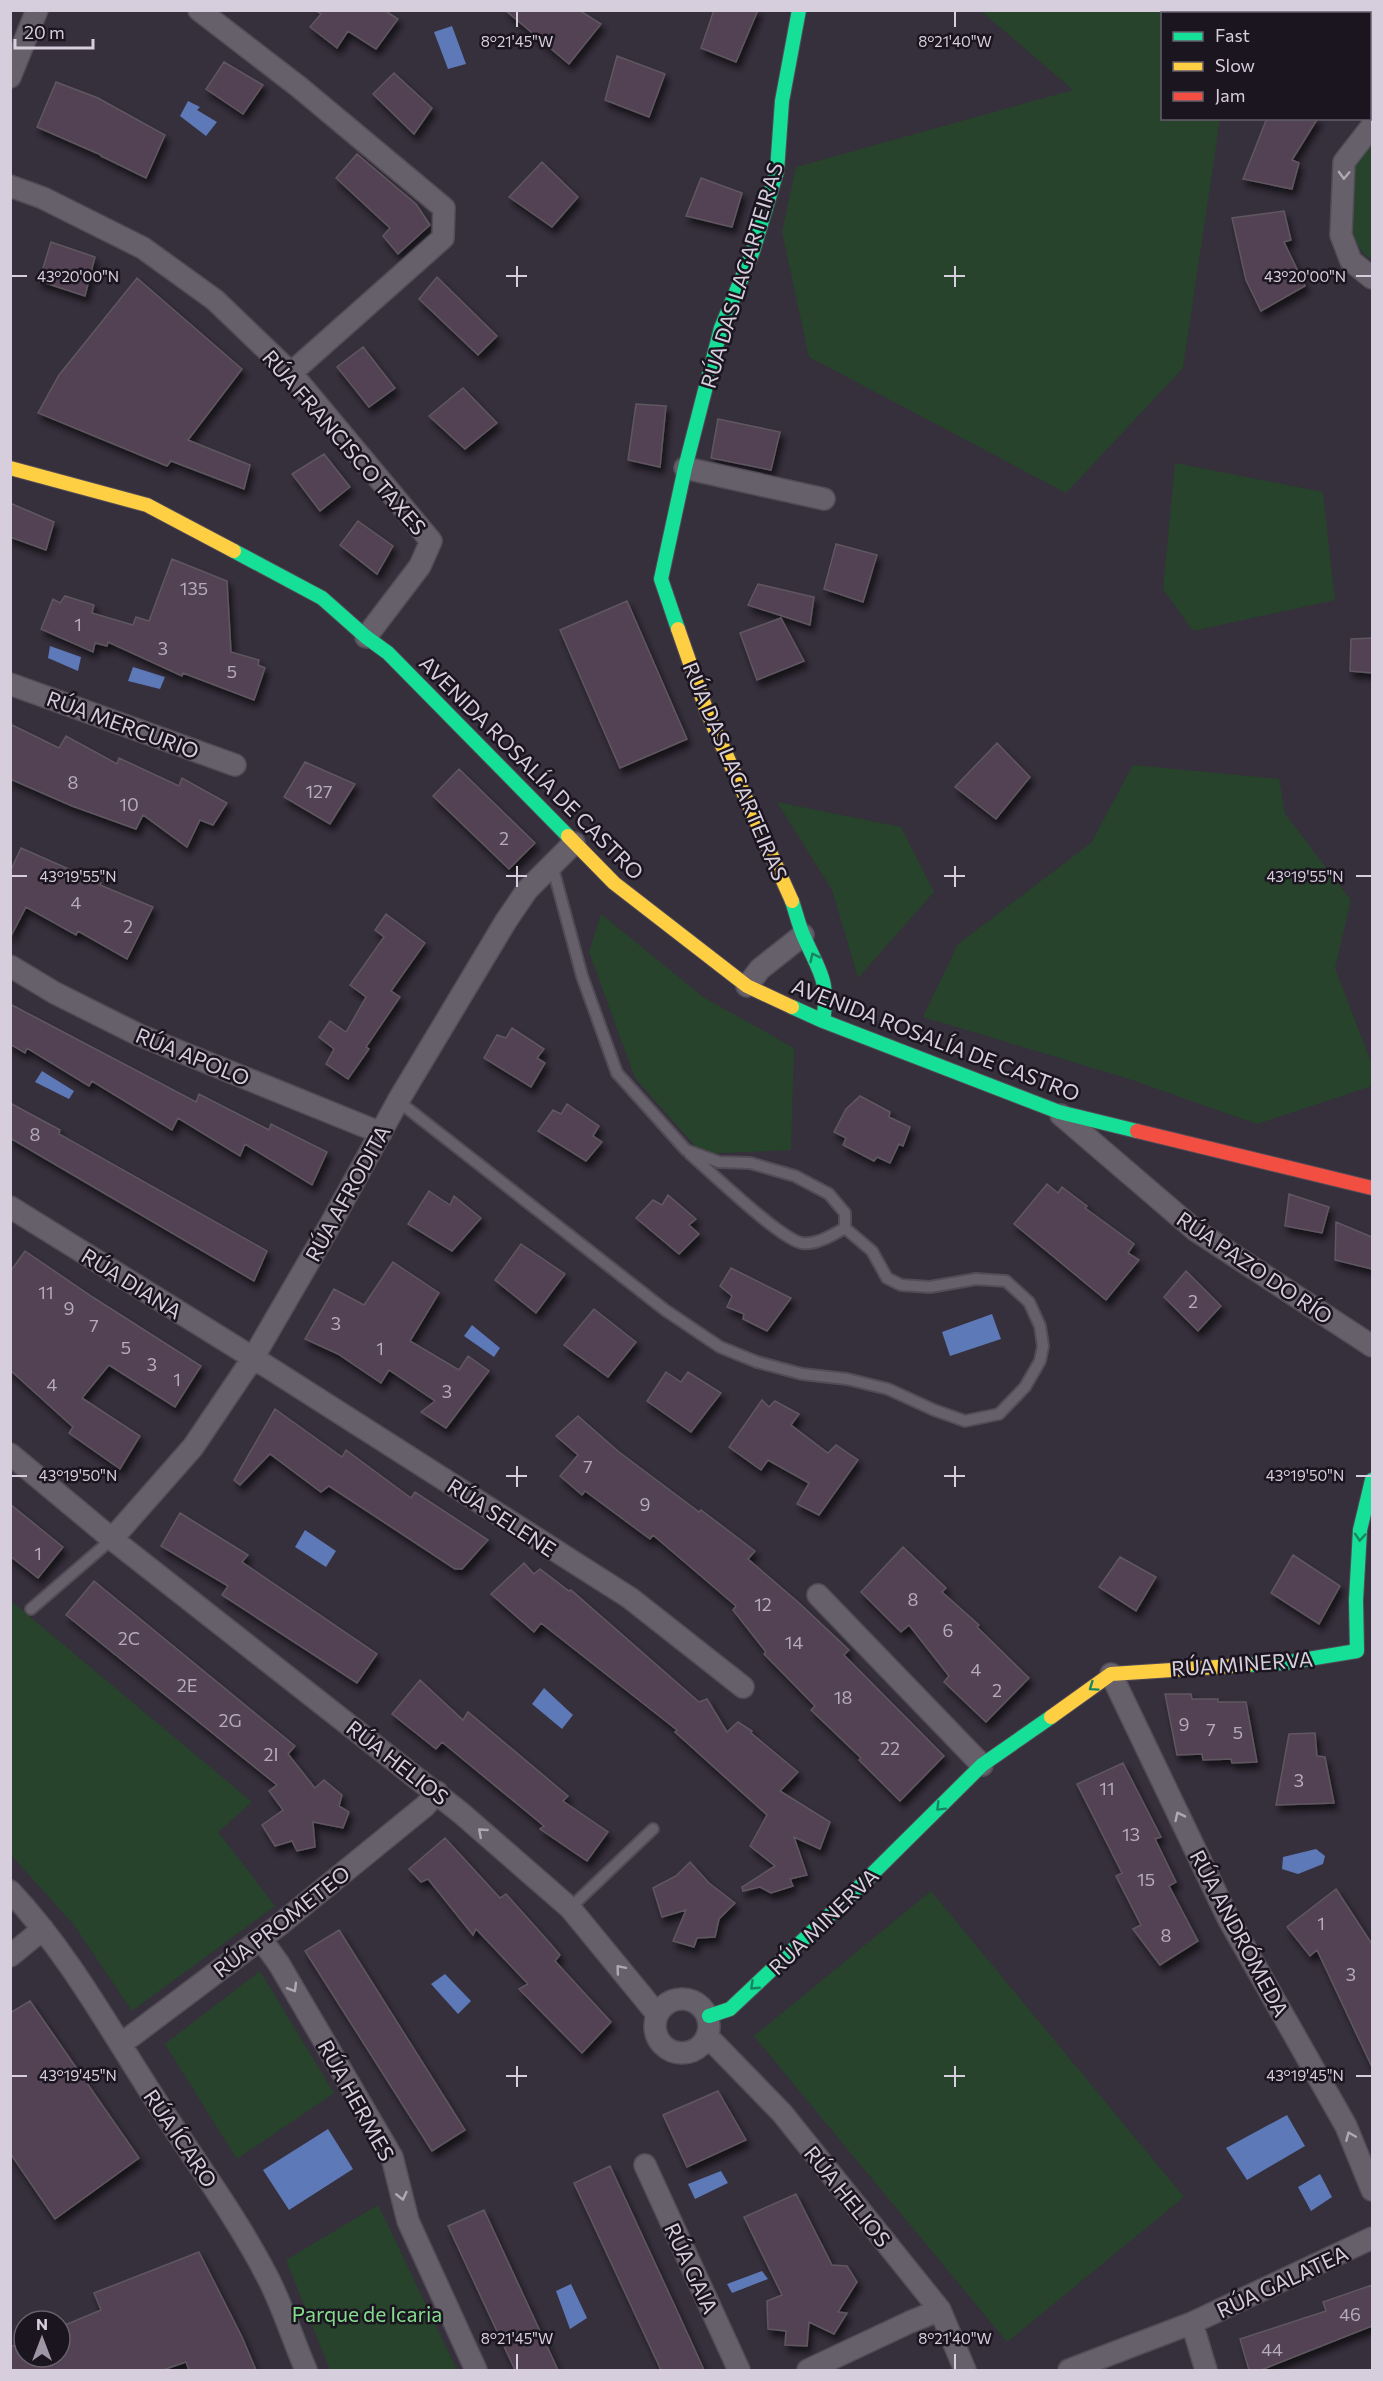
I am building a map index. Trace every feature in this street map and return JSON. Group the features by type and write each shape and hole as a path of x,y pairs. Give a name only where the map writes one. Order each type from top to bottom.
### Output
{"street":[{"path":"10,77 37,10"},
{"path":"199,10 300,87 444,208 443,238 291,373"},
{"name":"RÚA DAS LAGARTEIRAS","path":"799,10 782,101 777,171 753,251 721,328 685,468 660,579 707,712 793,903 803,935 821,972 827,999 823,1021"},
{"path":"1372,126 1344,162 1341,235 1351,261 1372,278"},
{"name":"RÚA FRANCISCO TAXES","path":"10,186 43,198 143,248 215,300 291,373 431,541 420,566 366,637"},
{"name":"AVENIDA ROSALÍA DE CASTRO","path":"10,468 147,505 322,598 388,653 614,883 747,986 823,1021 1059,1112 1372,1188"},
{"path":"685,468 824,499"},
{"name":"RÚA MERCURIO","path":"10,684 235,765"},
{"name":"RÚA AFRODITA","path":"112,1539 193,1448 253,1358 398,1101 506,921 527,890 574,843"},
{"path":"747,986 759,969 803,935"},
{"name":"RÚA APOLO","path":"10,966 55,993 139,1035 381,1133"},
{"name":"RÚA PAZO DO RÍO","path":"1059,1112 1195,1230 1372,1346"},
{"name":"RÚA DIANA","path":"10,1207 253,1358"},
{"name":"RÚA SELENE","path":"253,1358 630,1598 743,1687"},
{"name":"RÚA HELIOS","path":"10,1454 112,1539 437,1792 570,1908 657,2014 666,2003 684,1998 699,2004 708,2027 782,2114 940,2310 965,2370"},
{"name":"RÚA MINERVA","path":"708,2027 854,1892 982,1765 1111,1674 1175,1668 1284,1663 1357,1651 1356,1599 1360,1530 1372,1480"},
{"path":"818,1595 982,1765"},
{"name":"RÚA ANDRÓMEDA","path":"1111,1674 1228,1918 1346,2126 1372,2190"},
{"name":"RÚA PROMETEO","path":"121,2043 261,1939 425,1806 437,1792"},
{"name":"RÚA ÍCARO","path":"10,1891 44,1929 225,2204 268,2278 306,2370"},
{"path":"10,1956 44,1929"},
{"name":"RÚA HERMES","path":"261,1939 279,1965 393,2157 408,2222 476,2370"},
{"path":"657,2014 656,2033 667,2049 676,2053 690,2052 699,2048 708,2027"},
{"name":"RÚA GAIA","path":"645,2165 739,2370"},
{"name":"RÚA GALATEA","path":"1069,2370 1192,2323 1372,2238"},
{"path":"808,2370 940,2310"},
{"name":"RÚA GALATEA","path":"1192,2323 1206,2370"}],"lane":[{"path":"552,865 582,976 617,1072 686,1150 782,1234 802,1243 827,1238 845,1228"},
{"path":"398,1101 665,1310 720,1347 757,1362 802,1374 847,1379 888,1389 965,1421 999,1414 1025,1387 1040,1361 1043,1346 1040,1326 1029,1302 1006,1281 976,1280 930,1287 901,1286 887,1278 872,1251 845,1228 845,1213 829,1194 795,1176 750,1163 719,1162 686,1150"},
{"path":"31,1609 112,1539"},
{"path":"570,1908 653,1829"}],"green space":[{"path":"981,11 1271,11 1161,12 1161,120 1220,120 1183,368 1066,493 809,357 782,232 796,167 1073,90"},
{"path":"1372,139 1372,260 1364,254 1352,237 1354,164"},
{"path":"1175,463 1323,492 1335,600 1193,631 1163,589"},
{"path":"1133,765 1279,779 1285,814 1351,900 1335,968 1372,1065 1372,1086 1257,1124 1126,1078 923,1017 958,944 1091,843"},
{"path":"777,802 901,827 934,892 858,978 832,890"},
{"path":"601,914 703,997 794,1048 791,1150 702,1154 635,1078 589,952"},
{"path":"11,1601 252,1802 218,1832 275,1906 132,2011 74,1925 11,1855"},
{"path":"931,1891 1184,2197 1007,2342 754,2036"},
{"path":"260,1971 334,2093 237,2159 165,2044"},
{"name":"Parque de Icaria","path":"378,2205 457,2370 330,2370 286,2260"}],"water":[{"path":"452,26 466,64 448,69 434,32"},
{"path":"188,101 200,107 197,110 217,122 206,136 180,116"},
{"path":"50,646 81,657 78,671 48,658"},
{"path":"133,667 165,677 160,689 128,681"},
{"path":"42,1071 74,1091 69,1099 35,1082"},
{"path":"992,1314 1001,1339 950,1356 942,1332"},
{"path":"472,1325 500,1348 494,1357 464,1336"},
{"path":"305,1530 336,1551 326,1567 295,1547"},
{"path":"544,1688 573,1715 562,1729 532,1704"},
{"path":"1316,1849 1325,1856 1323,1864 1298,1874 1282,1869 1283,1857"},
{"path":"445,1974 471,2001 458,2014 431,1984"},
{"path":"1287,2115 1305,2146 1247,2180 1226,2148"},
{"path":"328,2129 353,2169 289,2210 263,2170"},
{"path":"721,2171 728,2183 695,2199 688,2184"},
{"path":"1320,2174 1332,2197 1311,2211 1298,2187"},
{"path":"762,2271 768,2279 732,2293 727,2284"},
{"path":"571,2284 587,2318 570,2329 556,2291"}],"building":[{"path":"315,10 384,10 398,19 376,49 348,31 337,48 310,27 321,14"},
{"path":"505,10 579,10 601,24 569,64"},
{"path":"714,10 758,10 736,62 701,48"},
{"path":"617,56 665,74 649,117 605,100"},
{"path":"224,62 263,85 243,114 206,89"},
{"path":"394,73 432,108 414,134 373,94"},
{"path":"56,82 98,98 165,135 146,178 37,127"},
{"path":"1266,120 1317,120 1292,160 1299,163 1292,189 1243,179"},
{"path":"357,154 416,204 430,225 398,254 383,236 390,228 336,178"},
{"path":"542,162 578,197 552,227 509,197"},
{"path":"701,178 742,193 732,227 686,216"},
{"path":"1284,211 1291,240 1284,242 1305,286 1261,311 1246,280 1232,218"},
{"path":"51,242 95,257 85,296 39,281"},
{"path":"437,277 497,336 478,355 419,299"},
{"path":"137,278 242,369 188,440 250,465 244,489 171,461 167,466 38,413 59,375"},
{"path":"363,347 395,388 369,407 337,367"},
{"path":"463,388 497,423 465,449 429,416"},
{"path":"636,404 666,406 660,467 628,460"},
{"path":"718,419 780,432 771,470 711,458"},
{"path":"324,454 350,487 320,511 292,474"},
{"path":"10,503 54,522 46,550 10,537"},
{"path":"358,521 393,546 377,574 340,545"},
{"path":"836,544 877,555 863,602 824,589"},
{"path":"172,559 227,581 231,652 259,660 258,665 265,668 254,700 183,673 182,676 108,642 107,646 95,643 93,652 41,629 53,599 60,603 65,596 94,605 92,613 133,625 136,617 149,621"},
{"path":"758,584 814,597 810,625 748,605"},
{"path":"627,601 687,739 620,768 560,630"},
{"path":"781,618 804,661 757,680 740,633"},
{"path":"1372,638 1372,673 1350,671 1351,639"},
{"path":"10,724 59,748 66,736 117,764 119,758 179,786 182,778 227,803 213,825 200,820 187,847 143,815 136,829 72,806 10,779"},
{"path":"997,743 1030,777 996,819 955,787"},
{"path":"305,762 355,784 330,824 284,797"},
{"path":"459,769 535,843 509,869 433,796"},
{"path":"21,848 153,907 127,959 78,931 76,935 26,907 10,938 10,872"},
{"path":"386,914 425,943 391,991 400,997 366,1047 369,1049 348,1079 326,1064 334,1049 319,1037 330,1021 346,1032 366,997 350,985 384,937 375,930"},
{"path":"10,1004 196,1102 199,1094 269,1130 271,1124 327,1152 312,1185 245,1144 240,1156 178,1118 172,1130 92,1081 89,1086 27,1048 25,1053 10,1044"},
{"path":"512,1028 544,1049 537,1058 545,1063 531,1087 484,1058 497,1035 506,1038"},
{"path":"860,1096 890,1112 889,1117 910,1127 903,1146 899,1144 890,1163 877,1157 874,1161 843,1145 846,1138 834,1132 846,1109"},
{"path":"10,1103 60,1130 59,1134 267,1251 254,1281 10,1138"},
{"path":"567,1104 599,1126 593,1136 602,1142 586,1161 538,1131 553,1110 561,1114"},
{"path":"1047,1184 1058,1193 1062,1187 1087,1206 1085,1208 1134,1244 1128,1253 1139,1260 1106,1300 1014,1224"},
{"path":"429,1191 450,1205 454,1196 481,1218 452,1251 408,1224"},
{"path":"1289,1194 1329,1207 1322,1233 1285,1226"},
{"path":"668,1195 696,1219 689,1225 699,1234 679,1254 636,1218 653,1200 662,1205"},
{"path":"1336,1222 1372,1237 1372,1269 1335,1260"},
{"path":"521,1244 565,1274 536,1313 495,1280"},
{"path":"25,1251 201,1366 175,1407 109,1365 82,1398 140,1436 120,1469 69,1433 73,1427 10,1370 10,1272"},
{"path":"393,1262 439,1293 410,1341 459,1370 468,1356 489,1371 446,1428 421,1412 435,1401 389,1370 381,1383 338,1354 305,1339 334,1289 364,1305"},
{"path":"731,1268 791,1298 767,1331 743,1319 744,1314 727,1307 732,1296 720,1286"},
{"path":"1186,1271 1221,1306 1198,1331 1164,1297"},
{"path":"594,1309 636,1342 608,1377 564,1345"},
{"path":"666,1372 681,1382 688,1372 721,1393 691,1432 647,1401"},
{"path":"762,1400 769,1407 775,1401 799,1414 791,1425 828,1453 836,1445 858,1460 819,1515 797,1504 809,1483 768,1460 761,1470 729,1447"},
{"path":"275,1409 342,1457 346,1450 411,1498 415,1492 488,1540 462,1569 455,1569 329,1486 321,1492 270,1454 240,1485 234,1480"},
{"path":"578,1416 619,1452 755,1551 748,1559 849,1650 844,1655 944,1756 900,1801 859,1760 861,1758 811,1710 815,1706 764,1654 766,1652 733,1610 736,1606 653,1535 650,1539 585,1491 582,1495 560,1476 578,1455 556,1436"},
{"path":"10,1504 63,1547 38,1578 10,1556"},
{"path":"180,1513 248,1555 242,1562 377,1654 357,1683 222,1595 228,1586 161,1546"},
{"path":"903,1547 946,1588 942,1592 979,1625 977,1627 1029,1678 986,1722 944,1682 949,1676 909,1625 901,1632 861,1592"},
{"path":"1293,1555 1340,1586 1319,1624 1271,1593"},
{"path":"1120,1557 1156,1577 1136,1611 1099,1587"},
{"path":"524,1563 534,1574 540,1569 569,1591 571,1590 699,1702 707,1699 727,1732 738,1722 752,1731 751,1733 798,1772 780,1791 830,1822 820,1849 794,1837 807,1875 790,1879 793,1886 771,1893 760,1887 743,1891 742,1887 775,1866 750,1846 767,1815 675,1732 677,1730 541,1623 534,1632 491,1594"},
{"path":"94,1581 295,1746 288,1754 315,1788 324,1780 342,1795 339,1806 349,1812 343,1828 313,1822 315,1847 297,1851 292,1841 275,1846 262,1825 283,1810 269,1791 277,1785 66,1615"},
{"path":"420,1680 463,1720 468,1712 568,1796 563,1801 608,1832 587,1861 540,1829 544,1826 442,1742 436,1749 392,1714"},
{"path":"1165,1694 1191,1694 1192,1699 1218,1699 1218,1702 1246,1702 1257,1762 1232,1763 1231,1759 1203,1760 1202,1754 1177,1755"},
{"path":"1315,1733 1317,1756 1325,1757 1334,1803 1276,1805 1289,1734"},
{"path":"1123,1763 1161,1837 1155,1839 1176,1882 1169,1886 1198,1941 1160,1965 1133,1929 1141,1925 1116,1876 1122,1873 1077,1784"},
{"path":"445,1838 500,1898 506,1894 560,1955 555,1961 611,2022 582,2053 519,1989 528,1984 476,1929 473,1935 428,1879 421,1882 409,1869"},
{"path":"690,1862 709,1883 735,1903 719,1919 715,1937 697,1938 694,1947 673,1941 686,1910 662,1917 653,1888 676,1876"},
{"path":"1336,1889 1372,1944 1372,2067 1317,1950 1310,1956 1287,1927"},
{"path":"339,1930 465,2130 432,2151 305,1951"},
{"path":"30,2001 139,2158 55,2219 10,2153 10,2013"},
{"path":"718,2091 746,2140 687,2167 663,2115"},
{"path":"610,2166 704,2370 661,2370 574,2183"},
{"path":"796,2194 832,2265 847,2266 857,2282 838,2312 847,2313 834,2334 809,2322 807,2346 785,2345 786,2331 768,2329 767,2301 782,2295 744,2217"},
{"path":"484,2210 558,2370 515,2370 448,2226"},
{"path":"199,2252 256,2370 189,2370 186,2362 163,2370 10,2370 10,2347 12,2346 12,2369 72,2369 72,2322 101,2310 94,2293"},
{"path":"1372,2285 1372,2326 1261,2370 1249,2370 1240,2339 1326,2311 1323,2302"}],"traffic: fast":[{"path":"678,629 661,579 685,468 721,328 753,251 777,171 782,101 799,10"},
{"path":"234,551 322,598 388,653 568,836"},
{"path":"792,901 802,933 822,977 825,996 823,1021"},
{"path":"792,1007 1059,1112 1137,1131"},
{"path":"1248,1665 1284,1663 1357,1651 1356,1600 1360,1530 1372,1480"},
{"path":"709,2016 730,2009 854,1892 982,1765 1051,1717"}],"traffic: slow":[{"path":"10,468 147,505 234,551"},
{"path":"678,629 707,712 792,901"},
{"path":"568,836 614,883 747,986 792,1007"},
{"path":"1051,1717 1111,1674 1248,1665"}],"traffic: jam":[{"path":"1137,1131 1372,1188"}]}
